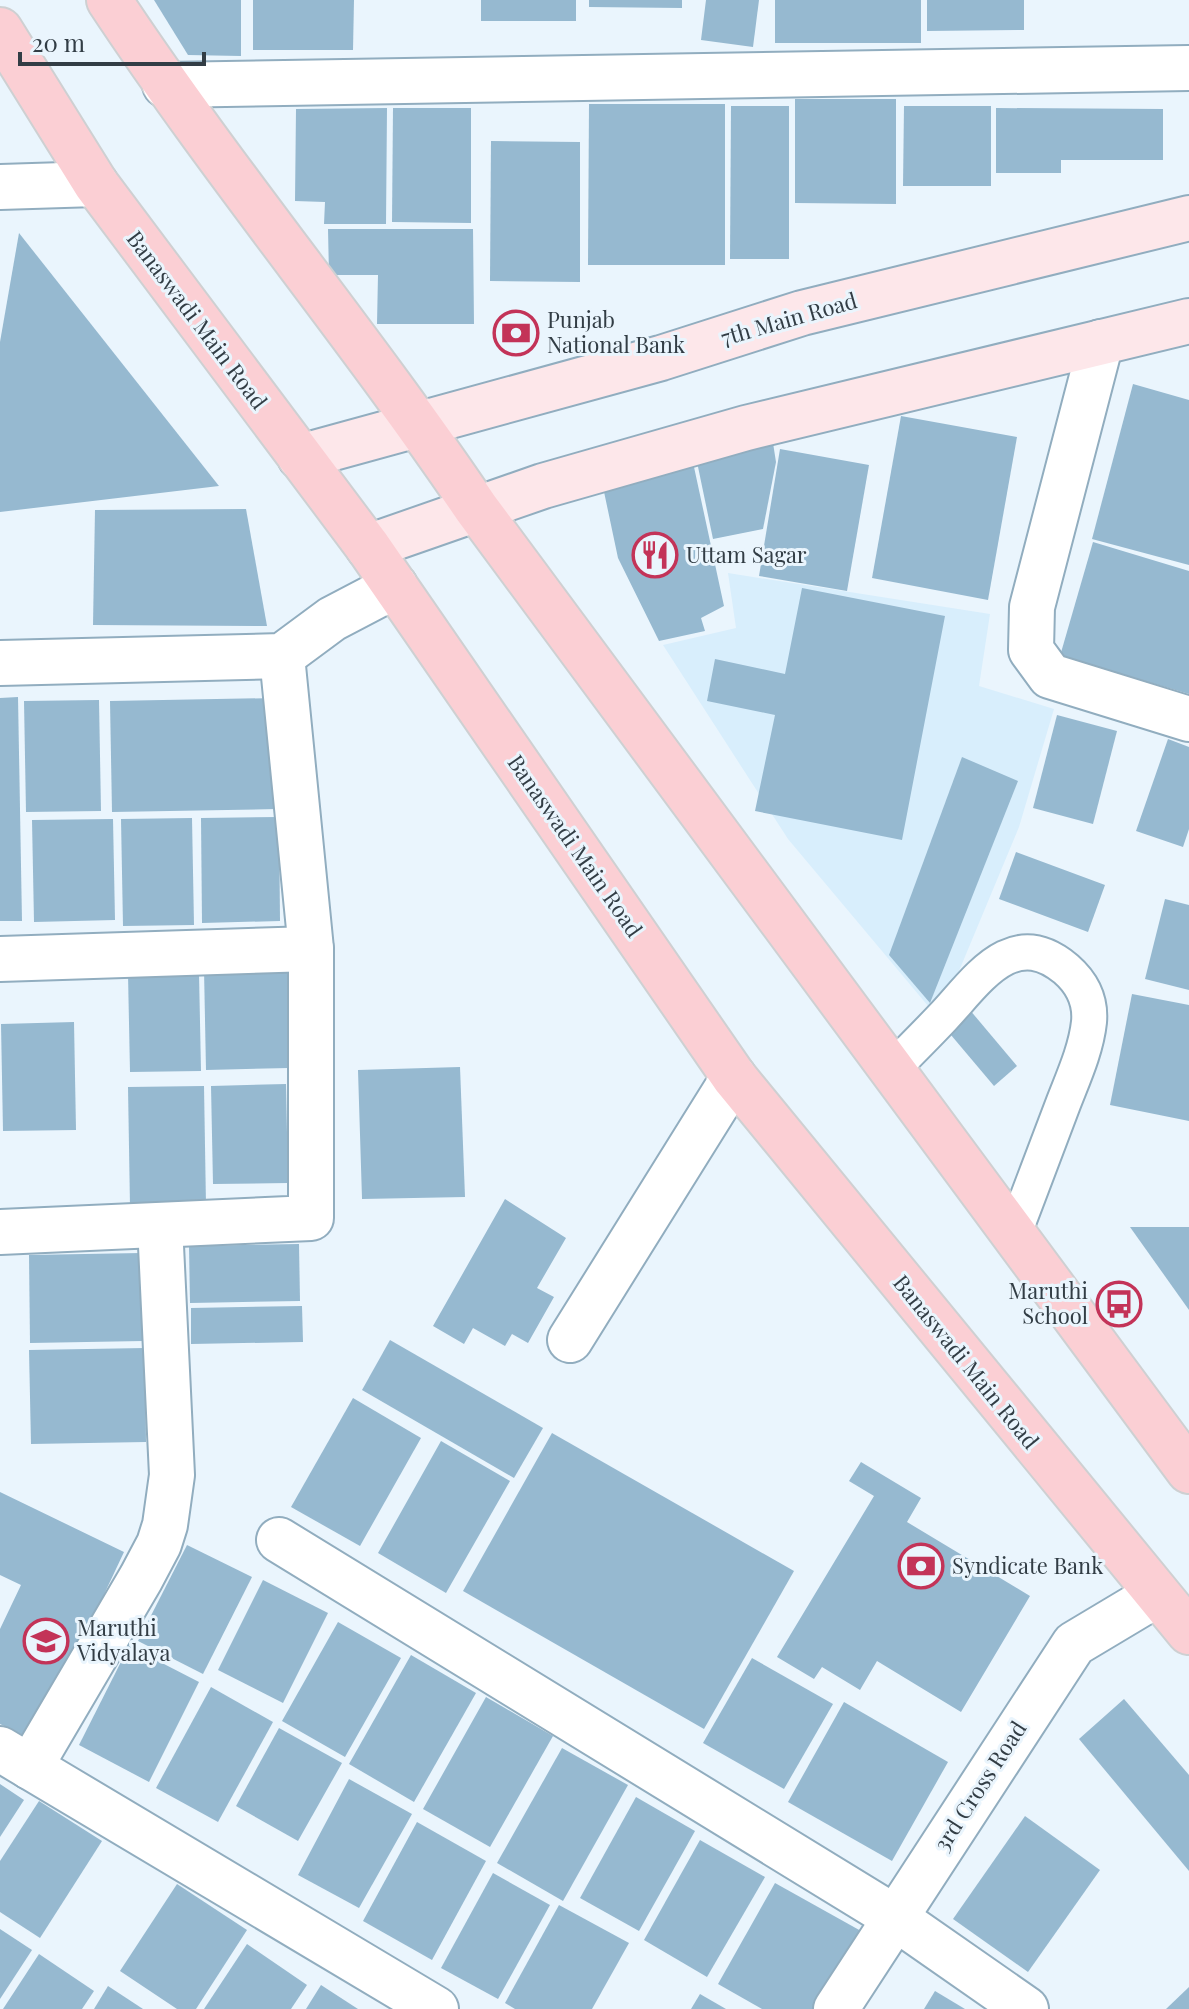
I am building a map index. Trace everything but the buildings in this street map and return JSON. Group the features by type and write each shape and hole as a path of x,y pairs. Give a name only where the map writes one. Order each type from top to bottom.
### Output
{"main road":[{"path":"109,0 165,85 419,424 476,508 1188,1469"},
{"name":"Banaswadi Main Road","path":"0,30 96,184 368,547 734,1077 1189,1632"},
{"name":"7th Main Road","path":"300,457 661,358 802,313 1189,218"},
{"path":"368,547 543,486 746,428 1189,321"}],"street":[{"path":"165,85 1189,68"},
{"path":"0,187 96,184"},
{"path":"1101,342 1032,607 1031,650 1050,676 1189,719"},
{"path":"0,663 282,656 332,619 395,586"},
{"path":"0,1232 311,1218 311,949 282,656"},
{"path":"0,959 311,949"},
{"path":"570,1340 734,1077"},
{"path":"160,1225 172,1475 165,1525 141,1578 15,1758 436,2009"},
{"path":"279,1540 894,1917 1026,2009"},
{"name":"3rd Cross Road","path":"836,2009 1074,1644 1156,1595"}],"lane":[{"path":"891,1070 972,984 1000,959 1024,951 1043,955 1077,979 1088,998 1089,1022 1082,1054 1013,1236"}],"shaded area":[{"path":"728,573 990,614 979,686 1054,709 1019,827 939,1019 788,839 663,645 736,628"}],"place":[{"name":"Punjab National Bank","path":"516,333"},
{"name":"Uttam Sagar","path":"655,555"},
{"name":"Maruthi School","path":"1119,1304"},
{"name":"Syndicate Bank","path":"921,1566"},
{"name":"Maruthi Vidyalaya","path":"46,1641"}]}
